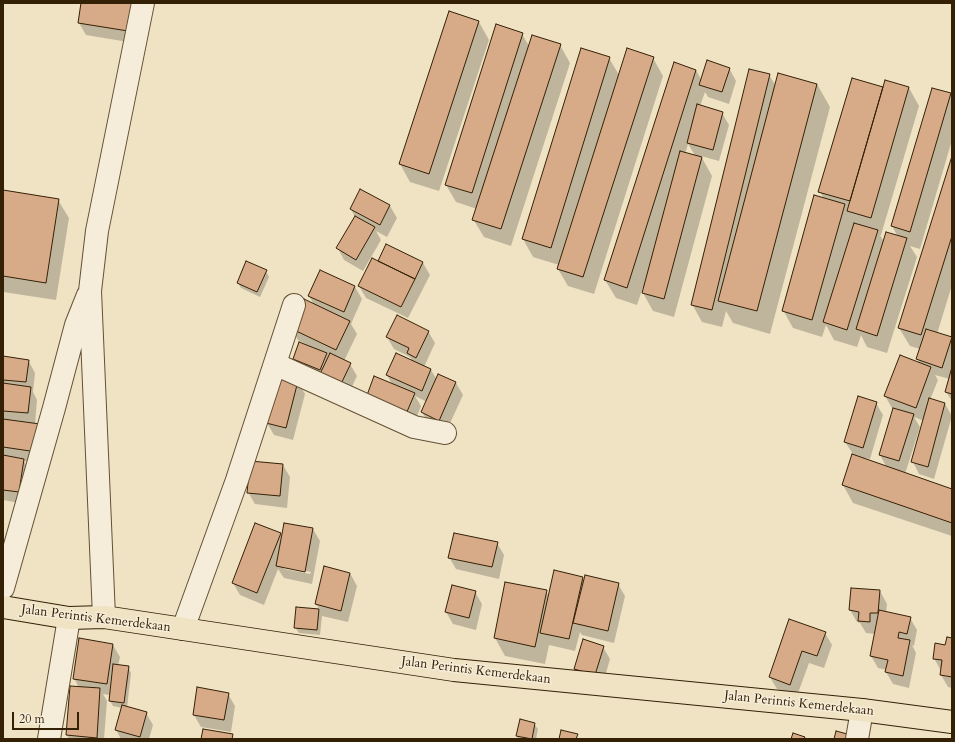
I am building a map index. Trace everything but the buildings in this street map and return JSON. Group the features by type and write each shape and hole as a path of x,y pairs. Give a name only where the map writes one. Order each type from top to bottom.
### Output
{"main road":[{"name":"Jalan Perintis Kemerdekaan","path":"3,607 69,618 104,617 454,670 862,710 952,722"}],"street":[{"path":"104,617 90,291 97,231 143,3"},
{"path":"3,588 76,325 90,291"},
{"path":"182,629 237,480 294,305"},
{"path":"275,364 414,427 445,433"},
{"path":"50,739 69,618"},
{"path":"857,739 862,710"}]}
